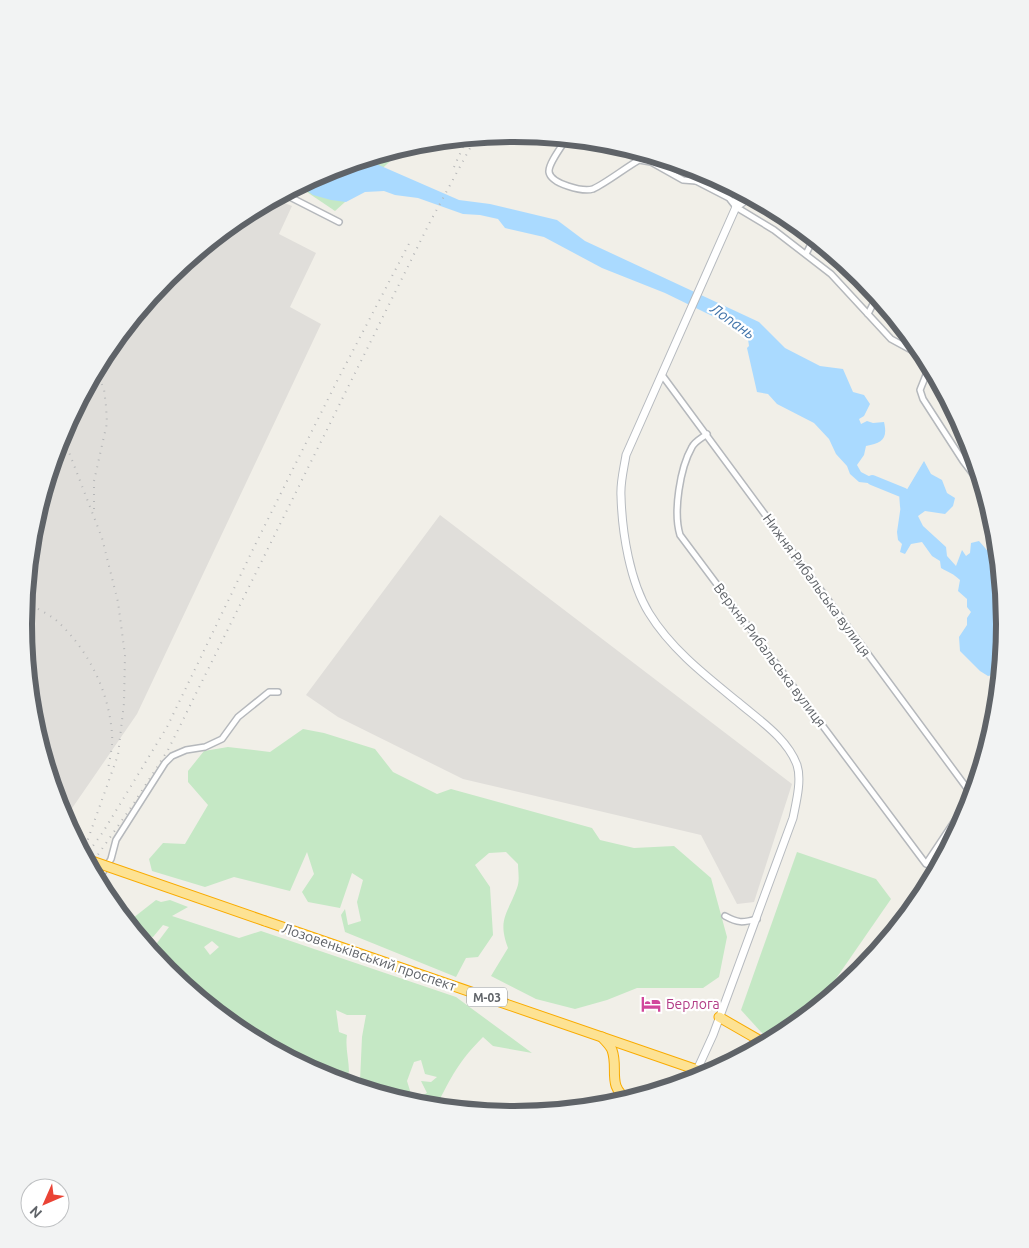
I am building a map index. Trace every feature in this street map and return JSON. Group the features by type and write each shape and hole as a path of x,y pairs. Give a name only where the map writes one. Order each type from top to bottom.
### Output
{"highway":[{"name":"Лозовеньківський проспект","path":"96,862 697,1070"},
{"path":"719,1017 758,1040"},
{"path":"600,1035 611,1048 616,1087 622,1094"}],"street":[{"path":"563,145 550,166 549,172 556,181 581,190 592,189 639,160 651,162 683,180 696,181 729,198 736,207 774,230 832,274 891,339 910,349"},
{"path":"697,1070 719,1017 793,818 798,791 798,766 781,738 699,670 650,615 639,594 625,537 620,495 626,455 684,328 736,207 737,197"},
{"path":"291,198 340,222"},
{"path":"736,207 744,200"},
{"path":"806,254 811,244"},
{"path":"868,314 874,303"},
{"path":"926,374 920,390 923,399 972,473"},
{"name":"Нижня Рибальська вулиця","path":"662,375 967,789"},
{"name":"Верхня Рибальська вулиця","path":"707,434 692,446 678,493 677,525 680,535 926,864 952,825"},
{"path":"102,873 111,859 116,840 165,763 172,756 186,750 205,747 222,739 238,717 268,692 278,692"},
{"path":"725,916 736,922 756,919"}],"shaded area":[{"path":"282,202 292,206 279,234 316,253 290,307 321,324 137,714 70,811 49,749 37,687 34,656 32,624 34,592 42,530 49,499 58,469 82,411 97,383 132,331 152,306 197,262 247,223"},
{"path":"440,515 792,784 754,902 737,904 701,835 463,779 338,717 306,695"}],"green space":[{"path":"395,157 335,211 305,190 330,179"},
{"path":"303,729 324,733 375,749 393,772 437,794 451,789 592,828 600,840 634,848 674,846 711,878 727,937 719,977 703,988 637,988 607,1000 575,1009 536,999 491,976 508,948 503,930 505,916 518,882 518,864 506,852 489,853 475,865 490,887 493,935 478,957 466,958 456,977 345,932 341,915 345,909 348,925 361,921 357,902 363,880 352,873 340,908 308,902 302,892 314,874 307,852 290,891 234,877 205,887 152,871 149,859 163,843 185,844 208,805 188,782 188,771 204,751 228,747 270,752"},
{"path":"797,852 876,879 891,899 829,988 808,1006 765,1035 741,1010"},
{"path":"156,900 161,902 170,900 188,907 172,916 239,938 261,931 456,997 532,1053 493,1046 483,1037 456,1070 439,1100 390,1090 360,1080 362,1037 366,1015 347,1015 336,1010 339,1032 347,1035 349,1072 346,1075 330,1069 273,1041 221,1006 174,965 155,945 169,927 163,925 153,937 147,935 133,918","holes":["212,941 219,947 210,955 204,947","421,1060 425,1074 437,1077 431,1082 421,1081 427,1093 421,1096 411,1094 407,1081 414,1062"]},
{"path":"902,911 876,944 877,941"}],"water":[{"path":"375,163 459,200 490,204 557,220 585,241 759,322 785,348 820,366 843,369 853,392 864,395 870,404 864,416 859,419 861,424 867,421 873,423 884,422 885,432 880,442 866,446 864,455 857,465 861,472 886,485 859,482 850,474 847,466 836,454 829,439 814,423 777,404 768,394 757,392 747,348 749,346 748,339 741,330 665,293 602,268 544,237 505,228 498,219 463,214 418,198 395,195 384,191 365,192 346,202 313,195 306,190"},
{"path":"924,461 931,474 942,480 947,493 955,498 953,506 945,514 925,511 918,516 923,526 946,547 947,556 956,566 962,550 966,556 970,553 971,543 979,541 991,555 996,624 993,675 988,676 980,671 960,651 959,637 967,625 967,618 971,612 967,607 967,599 958,591 960,580 941,568 940,561 932,556 922,542 911,544 905,554 900,552 902,544 898,540 897,532 902,498"}],"waterway":[{"name":"Лопань","path":"872,480 904,493 905,506"}],"railway":[{"path":"94,860 168,750 429,224 472,144"},
{"path":"454,167 464,145"},
{"path":"89,851 167,727 336,383 411,240"},
{"path":"94,509 94,481 107,423 104,389 100,379"},
{"path":"67,446 102,538 118,602 125,655 124,703 118,755 86,845"},
{"path":"33,606 52,617 67,631 87,657 95,672 110,718 112,743 108,769"}],"place":[{"name":"Берлога","path":"651,1004"}]}
